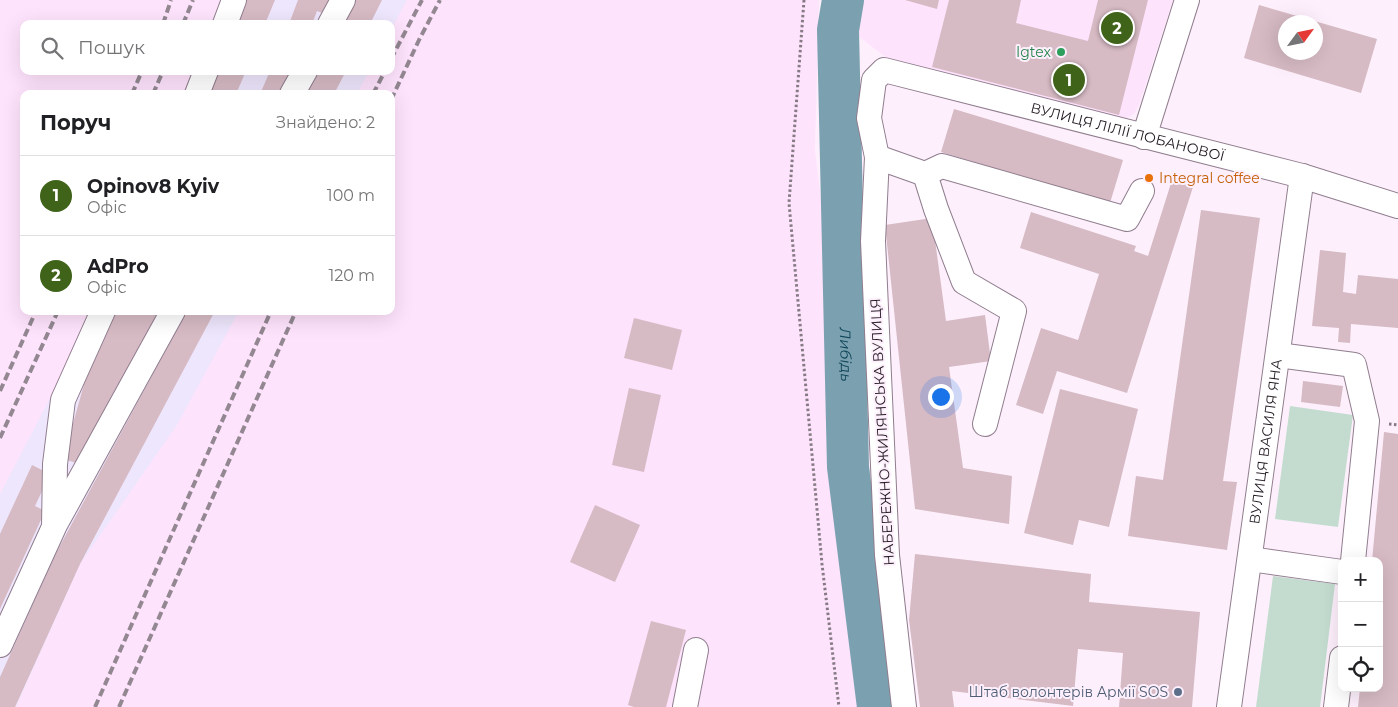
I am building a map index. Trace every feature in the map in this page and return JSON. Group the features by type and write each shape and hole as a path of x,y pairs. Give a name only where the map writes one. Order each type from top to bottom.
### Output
{"street":[{"path":"226,20 234,0"},
{"path":"332,20 343,0"},
{"path":"1144,137 1187,0"},
{"name":"ВУЛИЦЯ ЛІЛІЇ ЛОБАНОВОЇ","path":"884,70 1302,176 1398,206"},
{"name":"НАБЕРЕЖНО-ЖИЛЯНСЬКА ВУЛИЦЯ","path":"884,70 874,80 869,118 877,157 874,241 886,545 904,707"},
{"path":"199,90 204,75"},
{"path":"294,90 302,75"},
{"path":"877,157 926,174 942,166 1127,219 1142,191"},
{"path":"926,174 936,209 964,282 1014,311 985,424"},
{"name":"ВУЛИЦЯ ВАСИЛЯ ЯНА","path":"1229,707 1302,176"},
{"path":"54,527 55,464 63,400 101,315"},
{"path":"0,644 54,527 171,315"},
{"path":"1278,355 1354,365 1367,422 1353,557"},
{"path":"1250,559 1338,571"},
{"path":"685,707 696,650"},
{"path":"1336,707 1338,691"}],"path":[{"path":"804,0 790,203 822,564 839,707"}],"shaded area":[{"path":"0,0 819,0 815,150 835,319 838,483 866,707 0,707"},
{"path":"225,0 407,0 395,22 395,20 218,20"},
{"path":"860,0 1173,0 1139,105 1134,114 1121,119 888,59 854,33"},
{"path":"196,75 367,75 359,90 191,90"},
{"path":"91,315 237,315 177,425 80,564 16,707 0,707 0,494 73,354"}],"green space":[{"path":"1290,406 1353,415 1338,527 1275,519"},
{"path":"1273,576 1335,584 1320,707 1256,707"}],"building":[{"path":"246,0 275,0 267,20 238,20"},
{"path":"298,0 336,0 330,16 317,11 314,20 290,20"},
{"path":"355,0 382,0 372,20 345,20"},
{"path":"905,0 939,0 937,9"},
{"path":"949,0 1021,0 1016,23 1088,41 1098,0 1148,0 1119,115 932,67"},
{"path":"1259,5 1294,15 1278,15 1278,60 1323,60 1323,23 1377,39 1361,93 1244,58"},
{"path":"215,75 244,75 238,90 209,90"},
{"path":"268,75 291,75 286,90 262,90"},
{"path":"317,75 344,75 336,90 308,90"},
{"path":"954,109 1123,160 1110,203 941,152"},
{"path":"1172,180 1193,187 1127,393 1057,371 1043,414 1016,405 1041,328 1078,340 1099,274 1020,248 1031,212 1136,246 1134,251 1148,256"},
{"path":"1201,210 1260,218 1223,481 1237,482 1227,550 1128,536 1136,476 1163,480"},
{"path":"932,218 946,321 985,315 991,361 949,367 963,468 1012,476 1009,524 915,509 885,225"},
{"path":"1320,250 1346,253 1343,292 1356,294 1358,275 1398,279 1398,328 1351,324 1350,343 1338,342 1339,328 1312,326"},
{"path":"106,315 161,315 80,464 63,459 101,324"},
{"path":"185,315 213,315 80,564 15,707 0,707 0,677 56,553"},
{"path":"634,318 682,330 672,370 624,358"},
{"path":"1303,381 1343,386 1340,407 1301,402"},
{"path":"629,388 661,395 644,472 612,465"},
{"path":"1060,389 1138,409 1109,527 1079,520 1073,545 1024,533"},
{"path":"1384,432 1398,434 1398,707 1358,707 1360,692 1383,692 1383,557 1372,557"},
{"path":"32,465 50,474 35,506 45,511 0,609 0,534"},
{"path":"595,505 640,525 615,582 570,562"},
{"path":"915,554 1091,574 1089,602 1200,612 1192,707 1119,707 1123,653 1078,649 1073,706 952,691 954,707 920,707 909,620"},
{"path":"651,621 686,630 666,707 634,707 628,705"}],"waterway":[{"name":"Либідь","path":"843,0 838,30 848,467 878,707"}],"railway":[{"path":"164,20 171,0"},
{"path":"185,20 193,0"},
{"path":"395,51 422,0"},
{"path":"395,91 440,0"},
{"path":"134,90 140,75"},
{"path":"155,90 161,75"},
{"path":"375,90 383,75"},
{"path":"0,391 34,315"},
{"path":"0,438 56,315"},
{"path":"95,707 269,315"},
{"path":"119,707 294,315"}],"place":[{"name":"AdPro","path":"1117,28"},
{"name":"Igtex","path":"1061,52"},
{"name":"Opinov8 Kyiv","path":"1069,80"},
{"name":"Integral coffee","path":"1149,178"},
{"name":"Штаб волонтерів Армії SOS","path":"1178,692"}]}
